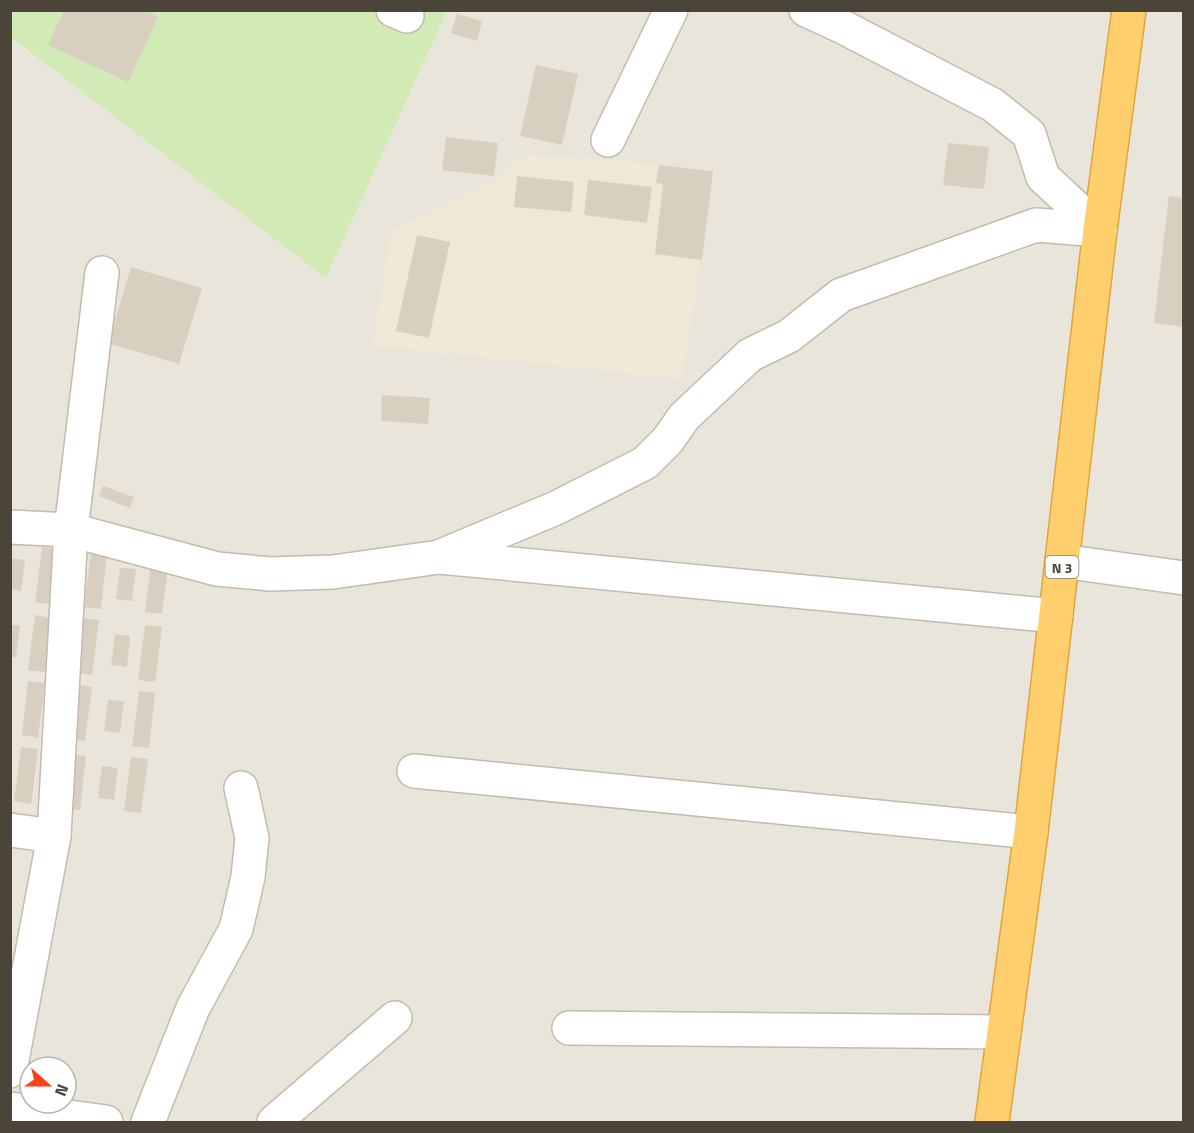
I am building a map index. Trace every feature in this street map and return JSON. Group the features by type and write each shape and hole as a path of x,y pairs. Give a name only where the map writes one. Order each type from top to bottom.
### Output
{"highway":[{"name":"N 3","path":"992,1122 1031,832 1100,230 1129,10"}],"street":[{"path":"608,140 671,10"},
{"path":"806,10 993,105 1029,134 1043,177 1036,225"},
{"path":"1043,177 1100,230"},
{"path":"439,558 556,508 645,463 668,440 684,417 750,355 789,336 841,295 1036,225 1100,230"},
{"path":"10,1071 54,836 71,530 102,273"},
{"path":"10,527 71,530 218,569 270,574 333,572 439,558 1056,616"},
{"path":"1062,561 1184,578"},
{"path":"414,771 1031,832"},
{"path":"148,1122 193,1008 236,929 248,877 252,838 242,788"},
{"path":"10,830 54,836"},
{"path":"274,1122 395,1018"},
{"path":"569,1028 1004,1032"},
{"path":"10,1109 106,1122"}],"shaded area":[{"path":"447,11 1183,11 1183,1122 11,1122 10,38 326,277"},
{"path":"525,154 711,169 682,379 373,345 391,231 500,178"}],"green space":[{"path":"10,11 447,11 326,278 11,38"}],"building":[{"path":"64,10 145,10 158,17 128,82 48,45"},
{"path":"457,14 482,21 477,41 451,33"},
{"path":"536,65 578,74 562,145 520,136"},
{"path":"446,137 498,143 494,176 442,170"},
{"path":"948,143 989,147 984,189 943,185"},
{"path":"659,165 713,171 702,260 655,254 663,184 656,183"},
{"path":"517,176 574,182 571,212 514,207"},
{"path":"588,180 652,187 647,223 584,215"},
{"path":"1169,196 1184,198 1184,327 1154,323"},
{"path":"417,235 450,242 429,338 396,331"},
{"path":"131,267 202,288 179,364 108,343"},
{"path":"382,395 430,398 428,424 381,421"},
{"path":"103,486 134,497 130,508 99,496"},
{"path":"42,547 58,549 52,604 35,602"},
{"path":"91,552 107,554 101,609 84,607"},
{"path":"152,557 169,559 162,614 145,612"},
{"path":"10,558 25,560 21,591 10,589"},
{"path":"120,568 136,569 132,601 116,599"},
{"path":"35,615 51,618 45,672 28,670"},
{"path":"83,618 99,620 92,675 76,673"},
{"path":"10,625 20,626 16,657 10,657"},
{"path":"145,625 162,627 155,682 138,680"},
{"path":"115,634 130,636 127,667 111,665"},
{"path":"28,681 45,683 38,738 22,735"},
{"path":"75,684 92,687 85,741 69,739"},
{"path":"139,691 155,693 149,748 132,746"},
{"path":"108,700 124,701 120,733 104,731"},
{"path":"21,747 38,749 31,804 14,801"},
{"path":"70,754 86,756 80,810 63,809"},
{"path":"131,757 148,759 141,813 124,811"},
{"path":"102,766 118,768 114,800 98,798"}]}
